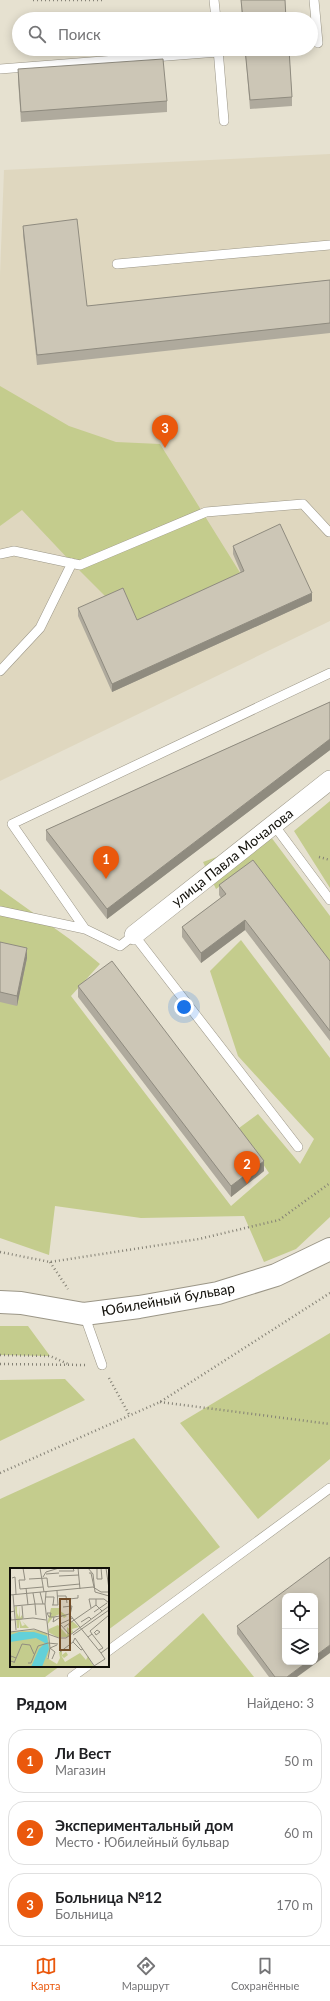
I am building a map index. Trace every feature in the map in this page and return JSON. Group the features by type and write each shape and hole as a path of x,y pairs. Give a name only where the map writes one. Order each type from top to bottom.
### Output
{"street":[{"name":"улица Павла Мочалова","path":"134,935 330,780"},
{"name":"Юбилейный бульвар","path":"0,1302 21,1303 84,1314 139,1307 218,1293 276,1275 330,1249"}],"lane":[{"path":"214,0 215,12"},
{"path":"314,0 315,12"},
{"path":"0,69 149,56"},
{"path":"219,56 224,121"},
{"path":"117,264 330,245"},
{"path":"0,554 14,551 80,565 206,512 303,504 330,531"},
{"path":"0,671 40,628 72,563"},
{"path":"85,929 12,824 330,673"},
{"path":"274,825 330,900"},
{"path":"0,911 85,929 120,946 134,935 298,1147"},
{"path":"84,1314 102,1365"},
{"path":"109,1650 330,1488"},
{"path":"72,1677 86,1667"}],"path":[{"path":"33,0 102,0"},
{"path":"0,1252 50,1262 199,1239 279,1220 330,1183"},
{"path":"0,1473 160,1402 330,1293"},
{"path":"0,1354 50,1356 69,1365"},
{"path":"0,1364 102,1365 130,1416"},
{"path":"160,1402 330,1424"}],"shaded area":[{"path":"330,154 330,621 0,781 0,275 4,170"}],"green space":[{"path":"0,386 69,426 116,442 160,444 244,579 137,628 22,510 0,526"},
{"path":"330,801 330,888 294,831"},
{"path":"271,837 330,916 330,969 251,865 216,889 203,862"},
{"path":"0,889 71,940 100,964 71,996 231,1206 269,1173 239,1128 258,1114 300,1164 314,1139 238,1056 210,971 241,940 330,1058 330,1217 296,1249 264,1262 244,1216 141,1218 55,1206 49,1255 0,1238"},
{"path":"0,1326 28,1326 50,1356 0,1355"},
{"path":"330,1333 330,1459 258,1519 180,1423"},
{"path":"65,1379 85,1400 0,1441 0,1380"},
{"path":"134,1438 220,1547 109,1629 109,1568 10,1568 10,1667 59,1667 45,1677 0,1677 0,1499"},
{"path":"203,1613 254,1677 134,1677"}],"building":[{"path":"241,0 285,0 286,12 242,12"},
{"path":"246,56 289,56 292,97 250,100"},
{"path":"163,59 167,101 21,112 18,69"},
{"path":"77,219 87,306 330,280 330,323 37,355 23,226"},
{"path":"280,524 312,593 112,684 78,608 123,588 137,620 244,571 233,546"},
{"path":"330,702 330,739 107,909 46,830"},
{"path":"253,860 330,961 330,1031 245,920 201,953 182,927 226,894 219,885"},
{"path":"0,942 27,948 17,996 0,992"},
{"path":"112,961 264,1161 231,1186 78,986"},
{"path":"330,1557 330,1645 318,1654 318,1593 282,1593 282,1665 303,1665 287,1677 275,1677 237,1626"}],"place":[{"name":"Больница №12","path":"165,448"},
{"name":"Ли Вест","path":"106,879"},
{"name":"Экспериментальный дом","path":"247,1184"}]}
